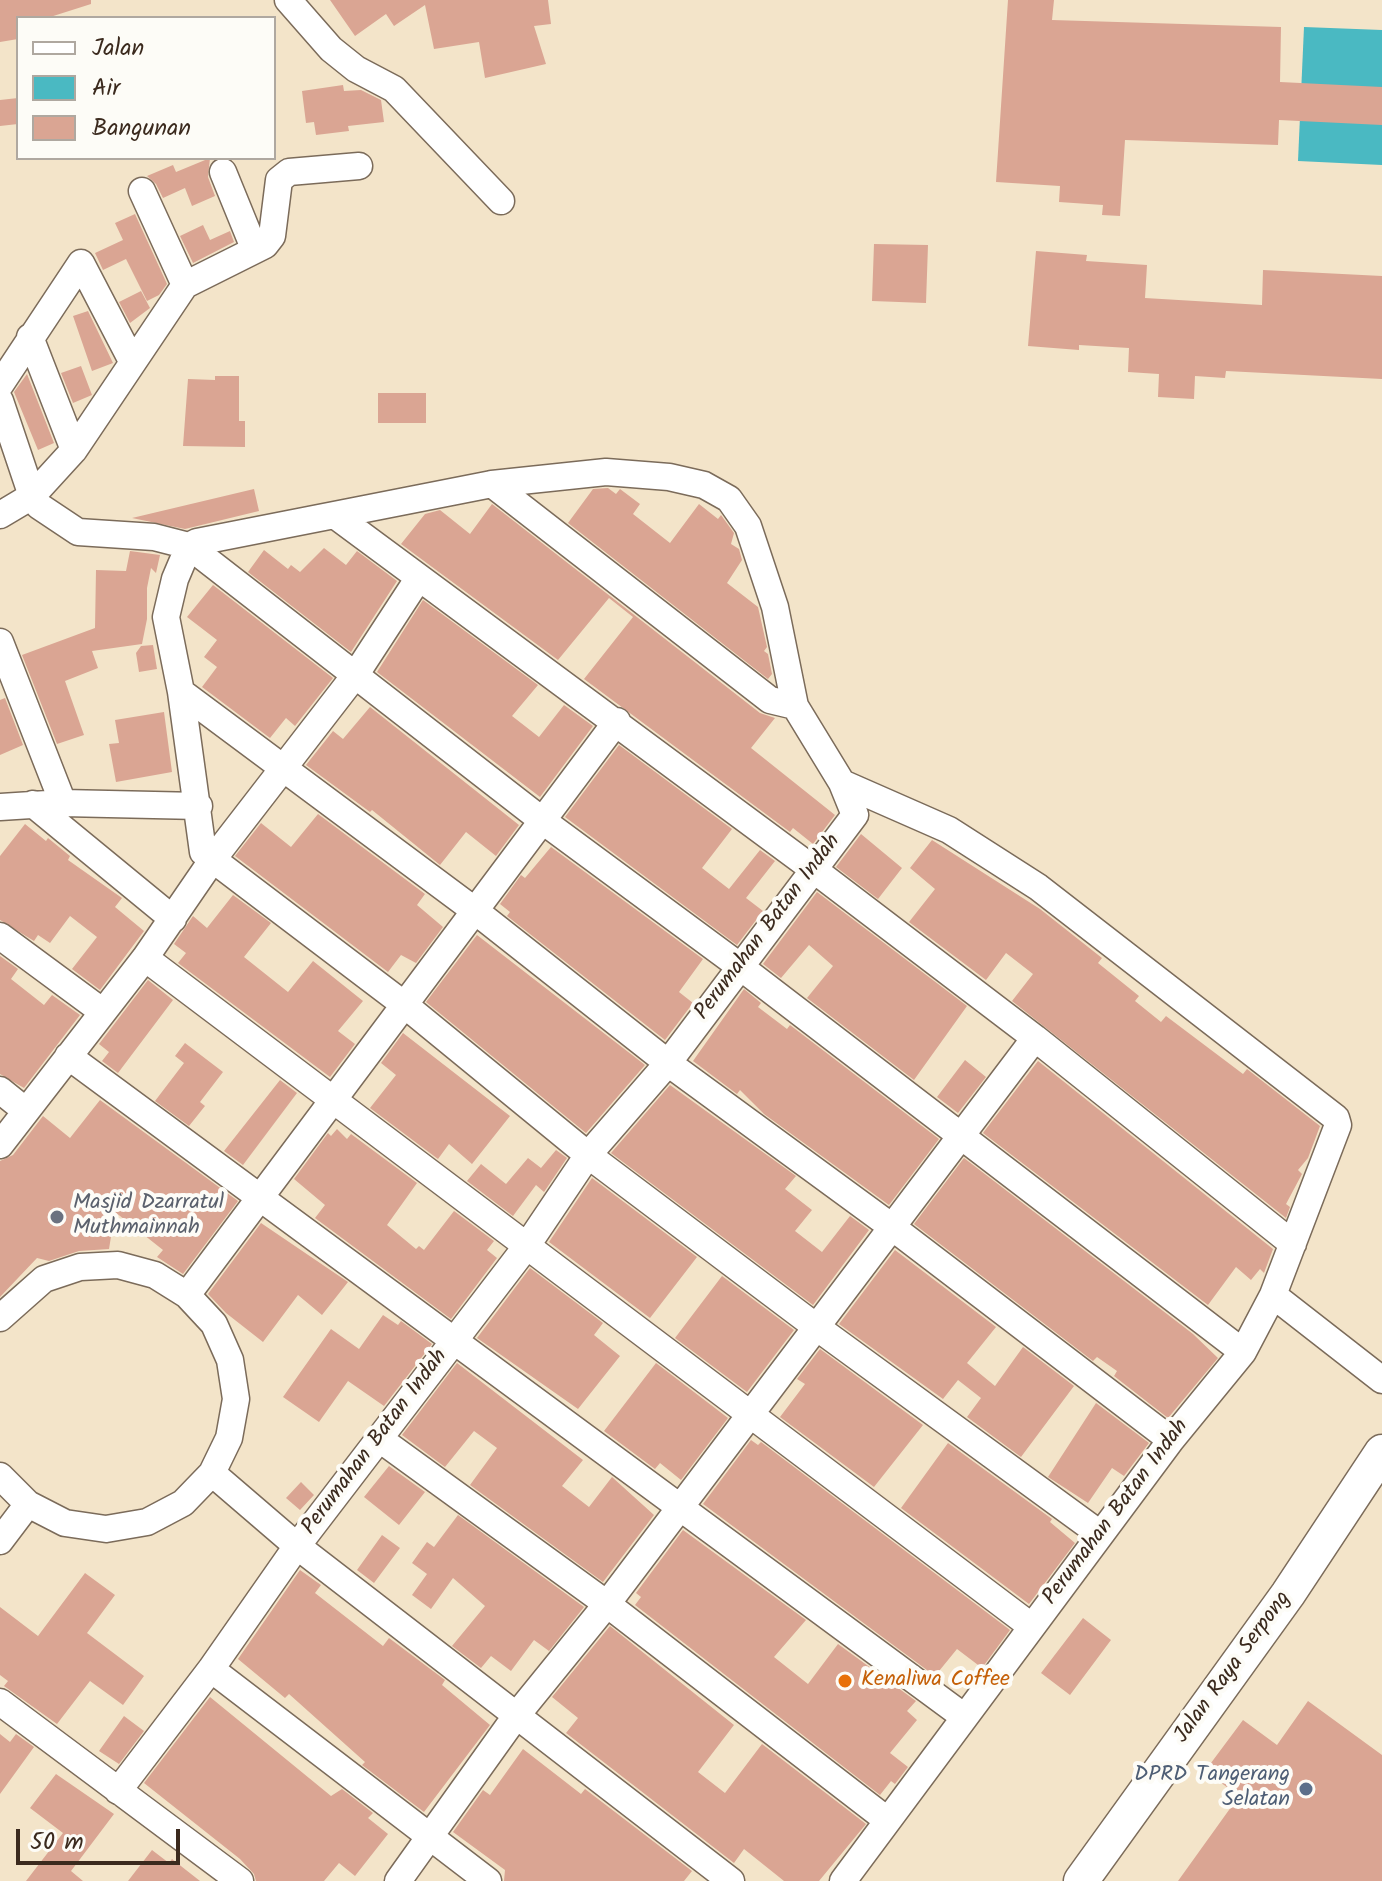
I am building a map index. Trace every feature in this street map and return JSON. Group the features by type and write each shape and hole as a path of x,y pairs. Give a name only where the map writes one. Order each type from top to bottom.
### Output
{"main road":[{"name":"Jalan Raya Serpong","path":"1081,1881 1288,1594 1382,1452"}],"street":[{"path":"288,0 331,49 356,69 394,89 501,201"},
{"path":"0,515 42,506 74,450 185,285 265,245 272,236 279,180 289,172 359,166"},
{"path":"223,172 254,248"},
{"path":"142,191 185,285"},
{"path":"0,385 81,263 132,361"},
{"path":"30,337 74,450"},
{"path":"0,401 42,506 78,532 154,537 189,546 543,821 738,965 1243,1352"},
{"name":"Perumahan Batan Indah","path":"118,1791 211,1669 297,1546 526,1247 588,1155 668,1063 738,965 855,815 842,783 795,706 775,607 748,526 729,499 704,485 669,477 606,472 492,484 189,546"},
{"path":"492,484 770,700 795,706"},
{"path":"336,516 813,869 1035,1038 1293,1244"},
{"path":"189,546 166,604 199,806 198,831 208,856 406,1006 588,1155 1100,1534"},
{"path":"0,1145 145,958 173,919 208,856 283,768 356,674 418,579"},
{"path":"0,642 63,803"},
{"path":"181,692 474,910 668,1063 892,1227 1171,1440"},
{"path":"187,1295 617,721"},
{"name":"Perumahan Batan Indah","path":"842,783 949,830 1038,887 1336,1118 1338,1133 1273,1295 1243,1352 1171,1440 843,1881"},
{"path":"0,807 63,803 199,806"},
{"path":"33,804 173,919"},
{"path":"0,936 103,1012"},
{"path":"145,958 1031,1626"},
{"path":"398,1881 516,1716 607,1604 1035,1038"},
{"path":"68,1056 963,1716"},
{"path":"0,1090 26,1111"},
{"path":"0,1318 44,1279 80,1267 118,1265 143,1272 187,1295 214,1324 230,1360 236,1399 229,1438 212,1473 183,1503 147,1522 106,1529 65,1523 28,1504 0,1476"},
{"path":"1273,1295 1382,1380"},
{"path":"381,1440 607,1604 887,1820"},
{"path":"212,1473 297,1546 731,1881"},
{"path":"0,1541 28,1504"},
{"path":"211,1669 488,1881"},
{"path":"0,1702 240,1881"}],"water":[{"path":"1304,27 1382,30 1382,165 1298,161"}],"building":[{"path":"0,0 91,0 91,4 53,16 16,16 16,39 0,42"},
{"path":"330,0 548,0 551,24 534,26 546,64 485,78 479,42 434,49 425,5 394,26 386,14 355,36"},
{"path":"1008,0 1054,0 1052,20 1281,27 1280,82 1382,87 1382,125 1279,120 1278,145 1125,140 1120,216 1102,215 1103,205 1059,202 1060,186 996,182"},
{"path":"343,85 344,91 361,90 381,100 384,122 348,126 349,131 316,135 314,122 306,123 302,91"},
{"path":"16,98 16,124 0,126 0,100"},
{"path":"210,160 208,177 215,196 192,206 185,188 163,198 156,184 147,176 173,165 176,172"},
{"path":"135,214 167,284 159,295 147,301 126,259 103,270 95,253 123,240 115,223"},
{"path":"203,225 210,240 230,231 234,242 193,263 180,236"},
{"path":"874,244 928,245 926,303 872,301"},
{"path":"1036,251 1087,255 1086,261 1147,265 1145,298 1262,305 1263,270 1382,276 1382,379 1226,371 1225,378 1195,376 1194,399 1158,397 1159,374 1128,372 1129,348 1079,345 1079,350 1028,346"},
{"path":"141,291 150,308 130,323 119,302"},
{"path":"88,311 113,363 92,371 73,316"},
{"path":"81,366 92,395 73,403 61,373"},
{"path":"27,374 54,443 38,450 14,392"},
{"path":"215,376 239,376 239,421 245,421 245,447 183,446 188,379 215,380"},
{"path":"378,393 426,393 426,423 378,423"},
{"path":"608,488 616,494 620,489 640,504 633,514 670,543 699,504 718,519 721,515 734,533 731,544 739,549 742,560 727,583 758,607 767,647 764,651 768,654 772,674 768,679 568,523 593,489"},
{"path":"254,489 259,511 185,529 132,518"},
{"path":"492,504 760,713 775,718 751,748 835,815 813,844 793,828 790,832 584,679 633,617 609,598 558,660 401,544 425,514 440,510 470,534"},
{"path":"324,548 346,565 357,551 397,581 351,652 248,572 264,550 288,569 291,565 300,572"},
{"path":"130,551 160,555 156,573 151,568 142,644 92,651 98,668 65,681 84,735 57,744 22,655 95,628 96,570 126,571"},
{"path":"213,585 333,678 295,726 286,718 270,738 202,687 217,667 204,657 217,640 187,617"},
{"path":"423,600 538,685 512,716 539,737 564,705 593,726 540,797 377,672"},
{"path":"153,645 157,669 139,672 136,653 141,646"},
{"path":"5,698 23,745 0,755 0,700"},
{"path":"370,707 519,825 496,856 466,832 440,865 372,810 370,812 306,765 333,731 343,739"},
{"path":"164,712 172,772 116,782 109,744 119,743 115,720"},
{"path":"619,745 732,829 702,868 729,889 760,850 775,861 746,898 763,911 737,945 565,817"},
{"path":"318,814 425,894 417,905 443,927 416,963 401,955 388,972 235,856 261,823 291,847"},
{"path":"25,824 46,841 48,838 70,856 68,860 122,898 115,907 144,931 100,990 72,969 97,937 70,916 50,943 38,935 34,941 0,920 0,856"},
{"path":"861,834 902,868 878,899 836,867"},
{"path":"932,840 1040,909 1102,958 1098,963 1139,996 1135,1001 1161,1022 1166,1016 1243,1074 1247,1069 1320,1126 1308,1158 1298,1170 1302,1174 1286,1204 1290,1207 1286,1218 1012,1001 1033,974 1006,953 986,980 909,922 935,889 910,868"},
{"path":"551,847 703,959 679,992 693,1003 665,1040 507,916 510,912 500,904 521,875 525,878"},
{"path":"817,892 967,1006 914,1080 807,998 833,966 809,945 781,978 763,964"},
{"path":"233,895 271,923 244,957 288,992 313,961 363,1001 338,1031 355,1044 330,1077 178,963 186,953 174,944 193,916 207,928"},
{"path":"477,935 645,1065 586,1133 426,1002"},
{"path":"0,956 18,969 11,979 44,1005 52,995 80,1015 24,1088 0,1074"},
{"path":"148,980 173,1000 118,1073 102,1061 109,1052 99,1044"},
{"path":"744,989 761,1003 758,1007 787,1029 790,1025 939,1139 889,1205 764,1114 740,1090 737,1094 693,1061"},
{"path":"403,1033 510,1116 472,1164 449,1144 438,1159 370,1108 396,1075 381,1063"},
{"path":"185,1043 223,1072 200,1102 205,1106 189,1126 155,1101 184,1063 175,1056"},
{"path":"965,1060 986,1077 958,1113 937,1097"},
{"path":"1038,1061 1273,1249 1264,1273 1260,1269 1251,1280 1236,1267 1208,1305 983,1133"},
{"path":"280,1080 297,1093 243,1165 224,1151"},
{"path":"670,1085 796,1176 785,1189 812,1210 795,1231 822,1252 850,1216 869,1230 813,1305 611,1153"},
{"path":"100,1100 238,1201 183,1274 157,1257 163,1250 115,1212 109,1249 79,1251 49,1261 37,1258 0,1297 0,1161 13,1155 43,1116 70,1138"},
{"path":"337,1129 347,1139 351,1134 417,1183 387,1225 416,1249 419,1246 424,1250 454,1211 494,1241 487,1250 497,1258 451,1319 315,1218 325,1205 294,1179 328,1133 331,1136"},
{"path":"556,1150 567,1158 544,1192 536,1185 513,1216 467,1181 481,1164 506,1184 528,1158 541,1168"},
{"path":"964,1158 1193,1334 1218,1358 1168,1418 1114,1376 1117,1371 1097,1357 1093,1361 914,1224"},
{"path":"592,1178 697,1257 650,1318 549,1242"},
{"path":"261,1223 348,1282 322,1315 298,1295 263,1342 226,1313 208,1294"},
{"path":"895,1250 996,1327 967,1363 995,1386 1023,1347 1074,1386 1021,1457 967,1417 981,1398 958,1380 943,1399 839,1324"},
{"path":"530,1268 603,1323 594,1335 620,1356 578,1409 477,1338"},
{"path":"722,1276 794,1330 747,1392 675,1338"},
{"path":"383,1315 398,1325 401,1321 432,1344 384,1406 348,1381 319,1422 283,1397 331,1329 359,1349"},
{"path":"820,1349 923,1425 874,1487 780,1417 805,1384 797,1379"},
{"path":"457,1363 583,1460 562,1486 589,1507 612,1477 654,1515 603,1582 470,1485 497,1448 474,1431 445,1467 402,1435"},
{"path":"656,1363 728,1418 681,1480 660,1463 655,1469 604,1431"},
{"path":"1096,1403 1149,1443 1124,1476 1112,1468 1088,1503 1048,1477"},
{"path":"751,1440 758,1445 761,1442 1010,1630 982,1668 957,1649 935,1676 703,1504"},
{"path":"948,1443 1052,1519 1050,1522 1075,1543 1029,1604 901,1508"},
{"path":"389,1466 425,1492 399,1525 364,1497"},
{"path":"301,1482 314,1495 300,1510 286,1498"},
{"path":"458,1515 584,1607 549,1651 534,1640 511,1671 491,1656 481,1668 452,1646 485,1606 453,1578 431,1609 412,1595 427,1574 412,1563 427,1542 434,1547"},
{"path":"683,1530 806,1620 774,1657 808,1684 838,1644 916,1701 907,1711 917,1720 890,1753 908,1767 895,1784 891,1781 880,1795 635,1605 641,1597 636,1593"},
{"path":"382,1535 400,1548 374,1583 357,1570"},
{"path":"300,1570 321,1585 315,1593 383,1646 389,1638 445,1680 442,1685 490,1725 424,1812 362,1765 365,1762 289,1694 285,1698 238,1659"},
{"path":"85,1573 115,1595 87,1633 144,1676 123,1705 90,1681 57,1724 4,1686 8,1681 0,1675 0,1607 38,1636"},
{"path":"1083,1618 1111,1640 1070,1695 1041,1673"},
{"path":"610,1626 734,1725 698,1772 725,1793 762,1744 866,1824 819,1881 784,1881 744,1849 734,1863 566,1733 578,1718 552,1697"},
{"path":"210,1697 331,1796 342,1789 373,1813 368,1818 388,1834 355,1876 339,1863 324,1881 256,1881 254,1874 240,1859 144,1783"},
{"name":"DPRD Tangerang Selatan","path":"1308,1701 1382,1755 1382,1881 1178,1881 1239,1796 1205,1771 1243,1720 1277,1745"},
{"path":"124,1716 144,1731 119,1764 99,1751"},
{"path":"0,1734 10,1742 16,1734 34,1747 0,1794"},
{"path":"523,1749 581,1794 585,1789 692,1871 684,1881 504,1881 505,1870 453,1832 483,1790 490,1795"},
{"path":"56,1774 114,1814 71,1871 83,1881 26,1881 63,1833 30,1808"},
{"path":"152,1850 169,1863 172,1859 200,1881 128,1881"}],"place":[{"name":"Masjid Dzarratul Muthmainnah","path":"57,1217"},
{"name":"Kenaliwa Coffee","path":"845,1681"},
{"name":"DPRD Tangerang Selatan","path":"1306,1789"}]}
